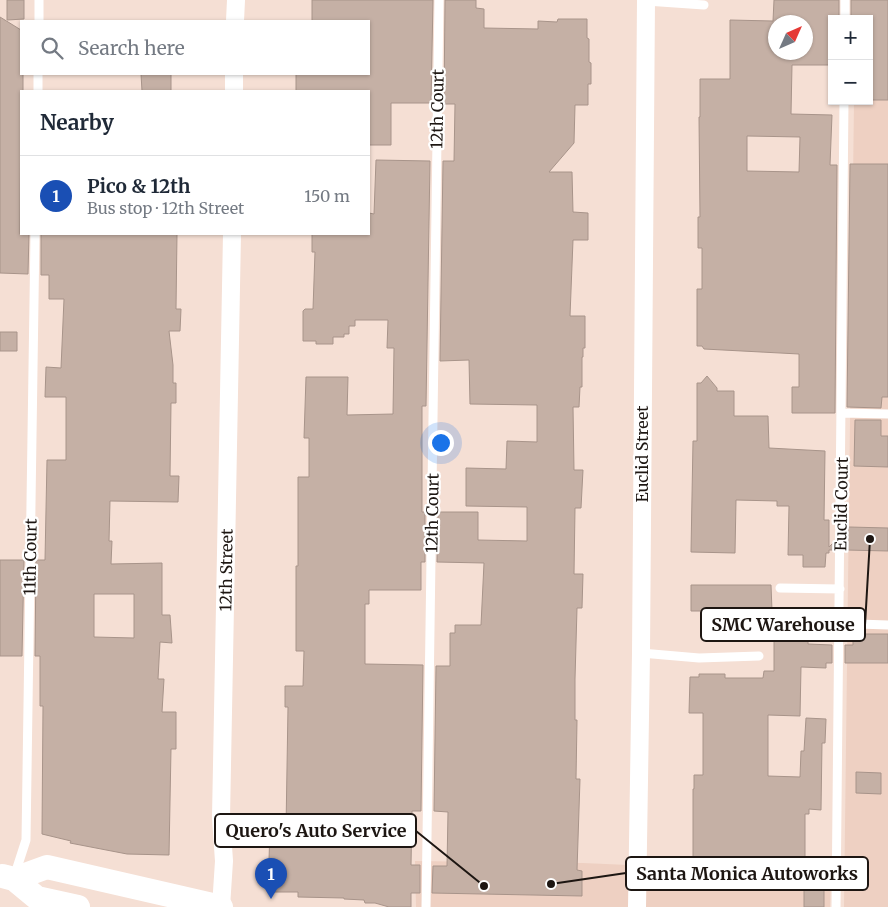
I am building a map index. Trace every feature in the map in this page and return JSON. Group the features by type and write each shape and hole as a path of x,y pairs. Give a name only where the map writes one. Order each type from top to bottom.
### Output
{"main road":[{"path":"7,878 47,868 221,907"},
{"path":"7,878 37,898 78,907"}],"street":[{"path":"235,20 236,0"},
{"name":"Euclid Street","path":"637,907 646,0"},
{"path":"234,75 234,90"},
{"name":"12th Street","path":"221,907 224,862 221,818 232,235"}],"lane":[{"path":"39,0 39,20"},
{"name":"12th Court","path":"426,907 439,0"},
{"path":"646,0 704,5"},
{"path":"845,0 845,15"},
{"path":"38,75 38,90"},
{"name":"Euclid Court","path":"836,907 844,105"},
{"name":"11th Court","path":"7,878 26,840 36,235"},
{"path":"842,413 888,414"},
{"path":"780,588 840,589"},
{"path":"858,624 888,625"},
{"path":"641,653 699,658 759,656"}],"shaded area":[{"path":"888,0 888,907 844,907 854,105 873,105 873,15"},
{"path":"415,861 583,863 831,874 830,907 416,907"}],"building":[{"path":"7,0 24,0 24,19 7,20"},
{"path":"312,0 433,0 431,103 391,103 391,145 370,145 370,90 296,90 296,75 370,75 370,20 312,20"},
{"path":"445,0 476,0 476,8 484,9 484,28 538,29 538,21 557,22 558,19 587,19 589,62 591,63 588,105 575,105 574,143 549,172 572,172 573,212 588,213 588,240 573,240 570,316 585,316 582,387 580,387 579,407 573,407 574,470 583,470 581,508 575,508 574,574 583,574 582,608 577,608 575,679 575,720 577,720 576,779 580,779 577,870 582,871 582,896 432,893 433,866 447,866 448,812 434,811 436,666 450,666 450,633 455,633 455,625 481,625 484,563 437,562 438,512 478,512 478,540 527,541 527,507 466,506 466,468 506,469 507,441 537,442 537,405 470,404 469,360 440,361 443,161 454,161 455,104 444,104"},
{"path":"774,0 839,0 839,15 828,15 828,65 792,65 791,114 832,115 830,165 837,165 835,413 792,413 792,387 799,387 799,354 704,349 702,346 697,346 697,289 702,289 702,248 698,248 698,217 700,217 700,79 730,79 730,20 768,21 768,60 813,60 813,15 773,15","holes":["747,136 800,137 799,172 747,171"]},
{"path":"851,0 888,0 888,100 873,100 873,15 851,15"},
{"path":"0,17 20,29 20,75 23,75 23,90 20,90 20,235 29,235 28,274 0,273"},
{"path":"141,75 171,75 171,90 142,90"},
{"path":"376,160 430,161 426,406 422,406 422,512 425,512 425,562 421,562 421,590 369,590 369,604 365,604 365,664 423,665 421,811 412,811 411,865 420,865 420,893 411,893 411,907 389,907 375,903 365,903 364,900 344,898 298,897 298,892 272,892 272,860 269,860 270,829 286,829 288,707 285,707 285,686 303,686 304,651 296,651 296,566 298,566 298,477 309,477 309,438 304,438 306,377 348,377 347,415 393,414 394,348 387,348 388,320 355,320 355,326 349,326 349,334 344,334 344,337 333,337 333,344 316,344 316,341 303,341 303,311 305,309 313,309 315,252 312,252 312,235 370,235 370,213 374,214"},
{"path":"850,164 888,164 888,397 882,397 881,408 847,407"},
{"path":"41,235 177,235 176,309 181,309 180,331 169,331 173,383 176,383 176,403 171,403 170,476 179,476 178,502 110,501 109,541 112,541 111,564 162,563 162,615 170,615 172,643 160,642 158,679 164,679 162,712 176,712 176,749 171,749 169,855 127,854 70,843 71,841 42,834 43,706 40,706 40,656 35,656 36,560 45,560 47,460 66,460 66,397 45,397 46,367 61,368 64,299 49,299 49,275 41,275","holes":["94,594 134,594 134,638 94,637"]},
{"path":"0,332 17,332 17,351 0,351"},
{"path":"707,376 717,388 717,391 734,391 734,416 768,416 769,448 825,451 824,520 829,520 829,547 833,543 833,550 829,550 829,553 826,553 825,567 803,567 803,555 788,555 789,506 777,506 777,501 736,500 735,553 691,552 693,441 697,441 697,383 701,383"},
{"path":"855,420 881,420 881,436 888,436 888,467 854,466"},
{"path":"849,527 888,528 888,551 846,550 846,530"},
{"path":"0,560 24,560 22,656 0,656"},
{"path":"691,585 771,585 772,611 691,611"},
{"path":"774,621 808,621 808,644 832,645 832,663 826,663 826,668 801,667 800,716 768,715 768,776 800,777 801,751 804,751 806,718 826,719 825,743 822,743 821,810 809,809 809,814 805,814 805,864 693,862 693,789 694,775 703,775 703,713 689,713 690,677 699,677 699,674 725,674 725,678 763,678 764,671 774,671"},
{"path":"853,634 888,634 888,663 845,663 845,645 853,645"},
{"path":"856,772 881,773 881,794 856,793"},
{"path":"804,878 824,879 824,907 804,907"}],"place":[{"name":"SMC Warehouse","path":"870,539"},
{"name":"Santa Monica Autoworks","path":"551,884"},
{"name":"Quero's Auto Service","path":"484,886"},
{"name":"Pico & 12th","path":"271,899"}]}
